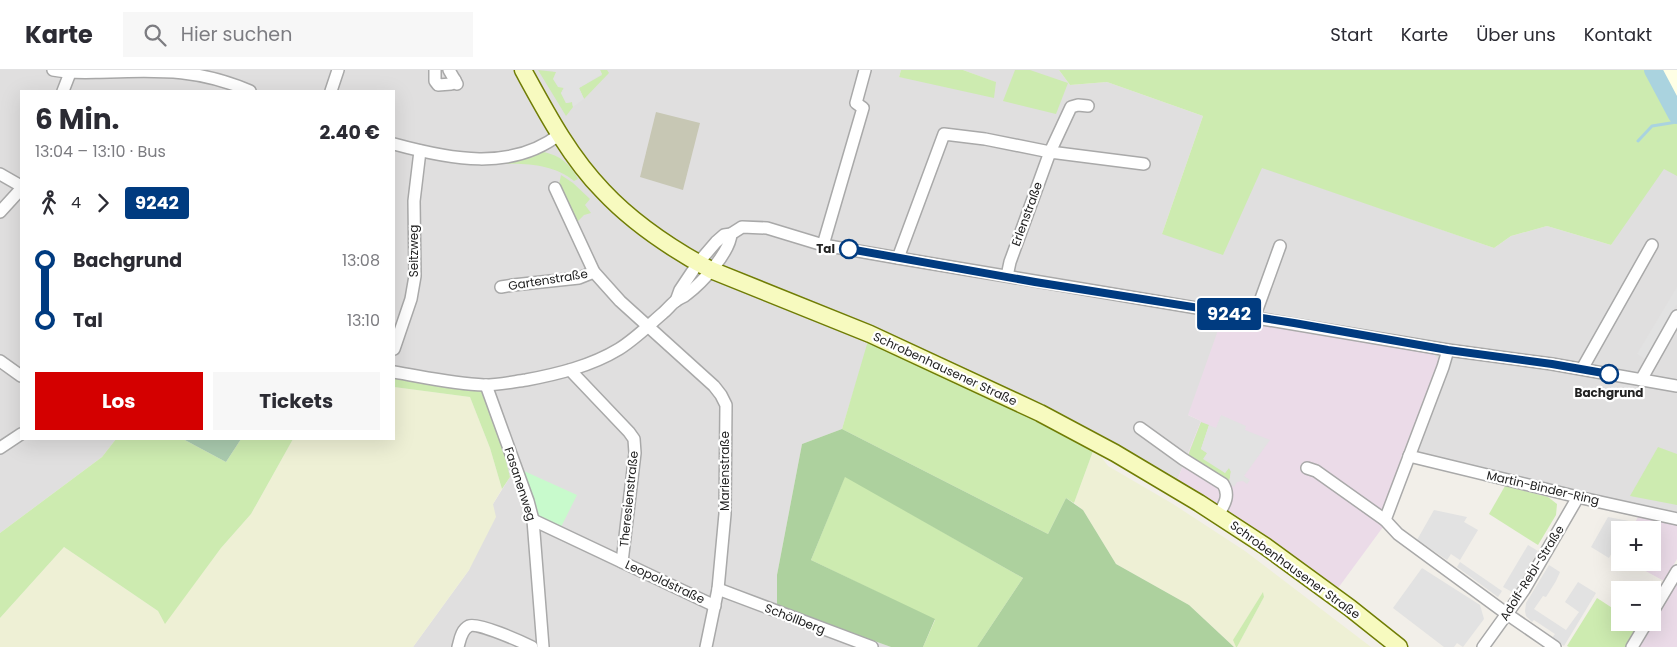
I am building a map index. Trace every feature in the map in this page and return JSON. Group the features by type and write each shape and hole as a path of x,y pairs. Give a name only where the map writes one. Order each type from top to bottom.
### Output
{"main road":[{"name":"Schrobenhausener Straße","path":"523,70 560,134 587,172 603,191 644,227 705,267 870,334 1040,413 1115,453 1218,515 1265,546 1399,647"}],"street":[{"path":"52,70 68,72 154,70 203,74 219,78 248,90"},
{"path":"330,90 338,70"},
{"path":"435,70 435,81 438,85 451,84 454,78"},
{"path":"824,245 863,108 856,103 865,70"},
{"path":"63,90 68,72"},
{"path":"1050,152 1071,107 1078,105 1088,106"},
{"path":"395,144 420,151 466,158 503,159 544,145 560,134"},
{"path":"898,258 944,134 985,139 1050,152 1144,164"},
{"name":"Seitzweg","path":"395,346 411,299 415,276 414,201 420,151"},
{"name":"Erlenstraße","path":"1007,276 1010,262 1050,152"},
{"path":"0,174 20,187"},
{"name":"Gartenstraße","path":"555,188 594,272 647,327"},
{"path":"0,212 20,189"},
{"path":"395,372 486,385 513,382 570,370 613,352 629,342 676,301 680,290 705,267 716,242 724,235 731,234 742,227 756,226 784,232 824,245 898,258 1448,350 1582,369 1677,386"},
{"path":"1582,369 1652,245"},
{"path":"1254,318 1280,246"},
{"name":"Gartenstraße","path":"501,287 513,284 585,277 594,272"},
{"path":"1641,380 1677,316"},
{"name":"Marienstraße","path":"647,327 714,386 721,394 726,405 725,514 718,589 706,647"},
{"path":"1384,520 1448,350"},
{"path":"0,361 20,375"},
{"name":"Theresienstraße","path":"570,370 634,439 635,453 622,562"},
{"name":"Fasanenweg","path":"486,385 528,501 533,520 543,647"},
{"path":"1140,428 1183,459 1223,484 1227,490 1227,498 1218,515"},
{"path":"0,448 20,435"},
{"name":"Martin-Binder-Ring","path":"1409,456 1677,519"},
{"path":"1307,468 1316,471 1384,520 1398,534 1555,647"},
{"name":"Adolf-Rebl-Straße","path":"1483,647 1524,590 1578,497"},
{"name":"Leopoldstraße","path":"533,520 715,606"},
{"path":"1661,598 1677,571"},
{"name":"Schöllberg","path":"718,589 842,642 872,647"},
{"path":"458,647 463,632 470,626 492,631 532,647"},
{"path":"1632,647 1642,631"}],"shaded area":[{"path":"0,70 901,70 899,77 995,82 963,70 1059,70 1070,85 1107,82 1203,116 1162,234 1262,167 1494,248 1511,236 1547,226 1611,245 1677,136 1677,521 1402,455 1440,362 1188,415 1201,421 1174,488 871,334 842,429 802,444 777,575 777,605 891,647 413,647 469,570 493,504 510,477 482,387 395,377 395,90 20,90 20,440 115,440 102,457 0,533"},
{"path":"549,70 600,70 602,74 579,88 584,99 573,107 572,102 566,103 561,93 564,88 558,87 553,79 556,72"},
{"path":"1657,70 1677,70 1677,104"},
{"path":"656,112 700,123 683,190 640,177"},
{"path":"1677,287 1677,304 1645,359 1637,354"},
{"path":"1223,316 1430,350 1440,361 1402,455 1383,527 1333,595 1174,488 1201,421 1188,415"},
{"path":"395,387 470,397 490,448 502,489 493,504 496,517 469,570 413,647 0,647 0,618 64,547 158,611 165,623 221,548 251,514 292,440 395,440"},
{"path":"1221,415 1246,426 1245,430 1270,440 1244,476 1250,480 1247,484 1243,481 1237,482 1234,487 1229,483 1231,472 1229,468 1225,473 1203,459 1207,453 1201,449 1209,425 1216,428"},
{"path":"185,440 240,440 226,462"},
{"path":"1096,443 1103,447 1102,458 1108,466 1173,504 1245,551 1371,647 1237,647 1264,597 1263,593 1234,639 1236,647 1234,647 1189,605 1116,564 1083,510 1074,503"},
{"path":"1434,510 1467,517 1464,522 1478,530 1460,560 1451,554 1447,560 1417,540"},
{"path":"1608,517 1629,521 1611,521 1611,554 1609,558 1591,547"},
{"path":"1638,517 1660,521 1636,521"},
{"path":"1661,521 1677,524 1677,559 1664,581 1646,571 1661,571"},
{"path":"1528,545 1538,551 1514,593 1503,587"},
{"path":"1460,562 1502,591 1498,597 1457,567"},
{"path":"1549,565 1560,572 1546,597 1543,596 1534,609 1566,630 1579,612 1565,602 1578,582 1596,593 1564,646 1552,638 1555,634 1534,620 1532,622 1526,616 1525,611 1526,603"},
{"path":"1422,568 1480,605 1484,619 1463,647 1457,643 1454,647 1444,647 1393,608"},
{"path":"1677,583 1677,647 1640,647 1649,631 1661,631 1661,611"}],"green space":[{"path":"538,70 556,72 564,87 561,93 566,103 572,102 573,107 566,116"},
{"path":"600,70 607,70 609,73 584,99 579,88 602,75"},
{"path":"901,70 963,70 996,82 994,98 899,77"},
{"path":"1015,70 1030,70 1068,83 1056,114 1003,101"},
{"path":"1059,70 1657,70 1677,104 1677,176 1664,169 1611,245 1547,226 1511,236 1494,248 1262,168 1223,255 1162,234 1203,116 1107,82 1070,85"},
{"path":"544,152 564,161 578,179 574,181 550,168 502,163 527,159"},
{"path":"561,175 590,199 585,205 591,213 584,215 577,222 559,185"},
{"path":"870,334 1096,443 1074,503 1066,498 1048,534 842,429"},
{"path":"395,377 482,387 495,416 510,477 502,489 490,448 470,397 395,387"},
{"path":"1201,422 1209,425 1201,449 1225,473 1229,467 1231,471 1229,483 1187,458"},
{"path":"842,429 1048,534 1066,498 1083,510 1116,564 1189,605 1234,647 977,647 1023,578 845,477 811,560 935,619 923,647 891,647 777,606 777,575 802,444"},
{"path":"115,440 185,440 226,462 240,440 292,440 251,514 221,548 165,624 158,611 64,547 0,618 0,533 102,457"},
{"path":"1658,447 1677,454 1677,505 1630,496"},
{"path":"524,471 577,495 561,527 539,516"},
{"path":"845,476 1023,578 977,647 923,647 935,620 811,560"},
{"path":"1505,486 1548,497 1557,504 1556,515 1538,545 1489,514"},
{"path":"1263,592 1264,597 1236,647 1233,640"},
{"path":"1597,598 1611,607 1611,631 1635,631 1625,647 1567,646"}],"waterway":[{"path":"1653,70 1677,115"},
{"path":"1638,141 1652,126 1677,122"}],"bus line":[{"name":"9242","path":"849,249 1223,313 1609,374"}],"place":[{"name":"Tal","path":"849,249"},
{"name":"Bachgrund","path":"1609,374"}]}
